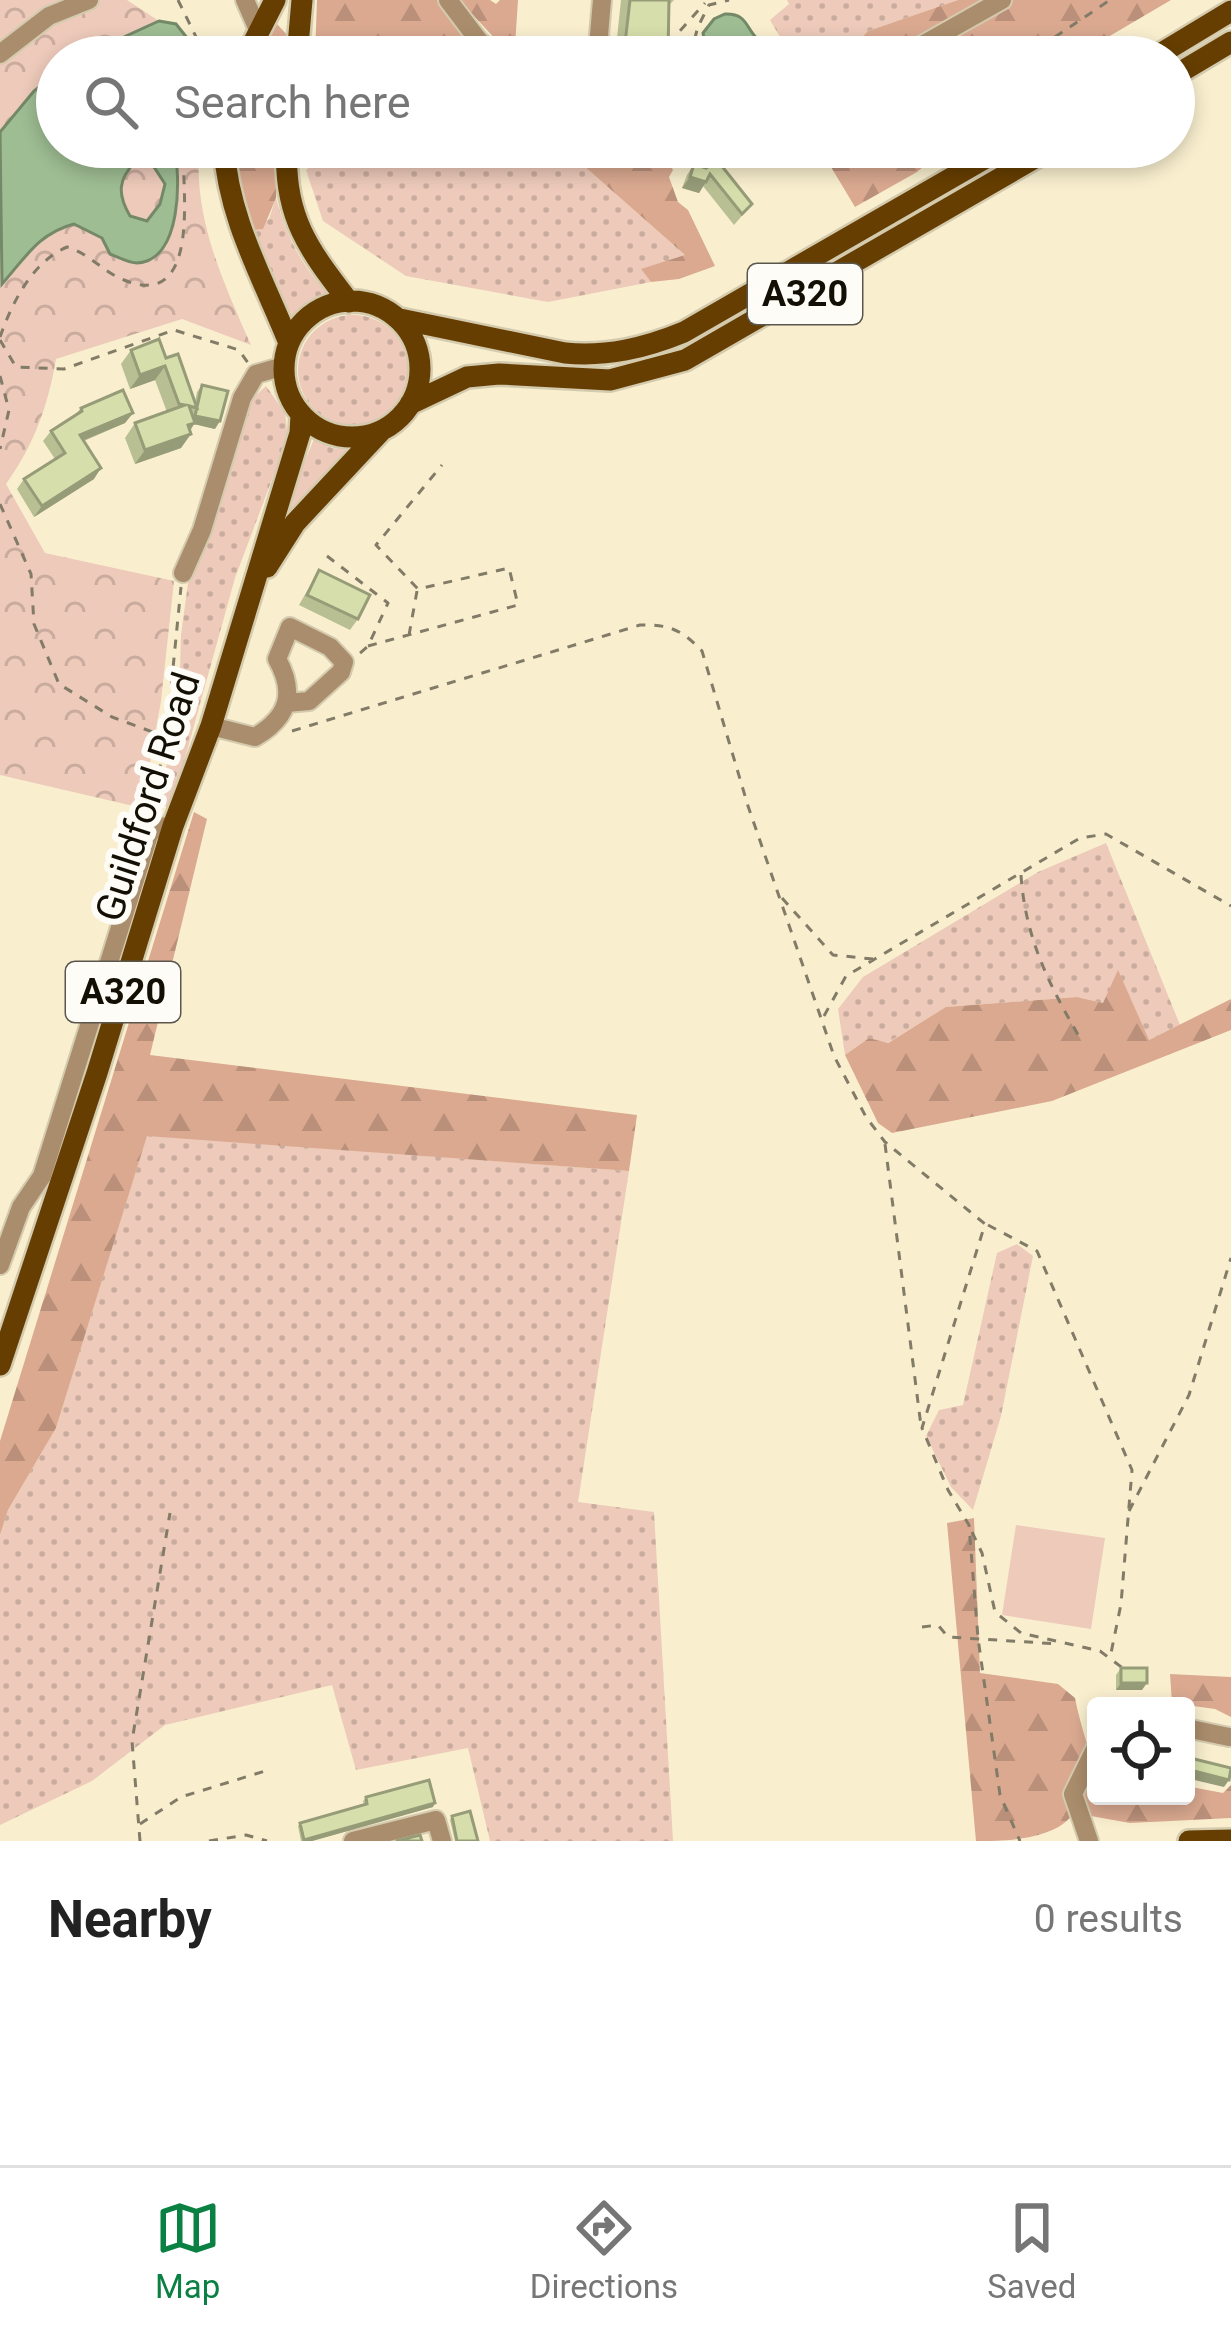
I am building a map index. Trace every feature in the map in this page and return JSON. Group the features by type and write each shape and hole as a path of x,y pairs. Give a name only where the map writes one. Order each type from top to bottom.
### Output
{"main road":[{"path":"257,36 275,0"},
{"path":"299,36 302,0"},
{"path":"1190,36 1231,11"},
{"path":"1195,63 1231,42"},
{"path":"225,168 226,188 286,355 289,397 315,426 340,436 381,430"},
{"path":"286,355 307,319 334,304 349,302 304,240 290,202 288,168"},
{"name":"A320","path":"349,302 372,305 400,319 565,353 590,356 638,348 684,332 969,168"},
{"name":"A320","path":"381,430 410,404 467,377 499,374 610,380 685,360 1018,168"},
{"path":"400,319 418,357 419,374 410,404"},
{"name":"Guildford Road","path":"0,1365 98,1072 164,826 211,726 302,415"},
{"name":"Guildford Road","path":"252,593 288,531 381,430"},
{"path":"1189,1841 1231,1840"}],"street":[{"path":"0,53 49,16 88,0"},
{"path":"245,0 259,32"},
{"path":"448,0 474,36"},
{"path":"599,36 602,0"},
{"path":"938,36 1002,0"},
{"path":"183,573 202,530 242,398 256,374 286,355"},
{"path":"211,726 255,737 272,728 287,704 287,677 277,659 290,627 330,647 344,662 341,672 309,701 287,704"},
{"name":"Guildford Road","path":"0,1265 21,1207 42,1176 148,835 164,826"},
{"path":"1195,1730 1228,1737"},
{"path":"1087,1766 1073,1794 1089,1841"},
{"path":"353,1841 436,1820 442,1841"}],"path":[{"path":"178,0 196,36"},
{"path":"673,36 706,3 729,0"},
{"path":"1056,36 1110,0"},
{"path":"695,36 706,3"},
{"path":"185,168 187,202 177,267 167,278 151,284 127,282 67,247 27,281 0,339 16,367 64,369 175,330 239,350 256,374"},
{"path":"0,376 9,410 0,448"},
{"path":"418,589 376,545 442,466"},
{"path":"0,504 31,574 34,624 59,684 112,717 166,737"},
{"path":"327,556 388,603 368,646 341,672"},
{"path":"368,646 518,605 509,568 418,589"},
{"name":"Guildford Road","path":"164,826 152,807 166,737 183,573"},
{"path":"409,635 418,589"},
{"path":"288,732 640,625 665,624 684,632 702,650 834,1056 866,1118 885,1142 985,1224 1037,1251 1132,1469 1121,1604 1110,1658"},
{"path":"824,1017 846,976 1080,838 1106,834 1231,905"},
{"path":"1021,873 1024,914 1044,975 1079,1038"},
{"path":"780,896 833,955 874,959"},
{"path":"885,1142 922,1428 982,1553 995,1612 1021,1633 1100,1651 1124,1669"},
{"path":"922,1428 985,1224"},
{"path":"1128,1513 1189,1395 1231,1258"},
{"path":"140,1841 132,1742 170,1513"},
{"path":"969,1525 978,1638 1000,1795 1020,1841"},
{"path":"922,1627 938,1625 948,1637 1073,1645"},
{"path":"139,1825 181,1797 265,1771"},
{"path":"209,1841 246,1835 267,1841"}],"green space":[{"path":"0,0 127,0 159,21 176,24 186,36 36,36 36,168 199,168 206,224 220,273 251,345 182,319 56,359 38,424 6,484 45,553 174,581 161,701 142,808 0,775"},
{"path":"317,0 438,0 468,36 316,36"},
{"path":"459,0 496,4 518,0 516,36 492,36"},
{"path":"787,0 958,0 863,36 780,36 770,20 789,4"},
{"path":"958,0 1171,0 1110,36 863,36"},
{"path":"277,24 288,36 270,36"},
{"path":"238,168 278,168 276,198 263,229 251,230 239,200"},
{"path":"586,168 686,256 642,270 651,282 548,302 406,276 323,221 306,170"},
{"path":"586,168 672,168 669,177 678,202 688,210 715,266 679,279 651,282 641,269 685,255"},
{"path":"832,168 922,168 917,172 855,207"},
{"path":"276,198 297,251 331,297 291,327 251,230 269,219"},
{"path":"353,315 374,319 392,331 404,349 408,370 404,391 392,409 374,421 353,425 332,421 314,409 302,391 298,370 302,349 314,331 332,319"},
{"path":"266,386 285,413 288,437 235,578 170,812 160,799 179,702 188,583 211,529 243,419 253,398"},
{"path":"314,439 351,450 288,520 280,521"},
{"path":"194,812 207,819 150,1055 637,1115 629,1171 147,1136 56,1428 8,1510 0,1535 0,1441"},
{"path":"1106,843 1180,1025 1149,1040 1103,1003 1077,997 947,1007 887,1043 869,1038 845,1055 838,1009 863,977 1038,872"},
{"path":"1118,970 1149,1040 1231,999 1231,1030 1052,1101 892,1133 878,1123 845,1055 869,1038 888,1043 946,1007 1077,997 1103,1003"},
{"path":"147,1135 629,1171 578,1502 654,1512 673,1841 490,1841 468,1748 356,1770 332,1685 165,1725 92,1781 0,1825 0,1535 8,1510 56,1428"},
{"path":"1017,1244 1033,1256 1001,1416 973,1510 951,1487 926,1436 939,1410 963,1405 997,1253"},
{"path":"974,1518 980,1673 1058,1684 1075,1698 1087,1744 1087,1805 1195,1805 1195,1788 1223,1793 1231,1785 1231,1818 1130,1823 1074,1813 1043,1834 976,1841 947,1523"},
{"path":"1016,1525 1105,1538 1091,1629 1002,1615"},
{"path":"1170,1674 1231,1677 1231,1717 1195,1706 1195,1697 1172,1697"}],"shaded area":[{"path":"725,14 739,17 755,36 704,36 714,19"},
{"path":"159,21 176,24 186,36 126,36"},
{"path":"36,89 36,168 131,168 123,181 123,201 130,216 147,221 160,204 165,184 155,168 177,168 175,215 163,248 152,259 134,263 110,254 102,238 74,224 42,240 2,284 0,132"}],"building":[{"path":"630,0 669,0 668,36 626,36"},
{"path":"693,168 723,168 752,204 742,214 710,174 706,182 690,177"},
{"path":"159,339 166,358 178,354 197,408 189,406 195,423 188,425 191,434 145,450 135,423 185,405 179,404 165,366 140,375 131,350"},
{"path":"202,385 228,391 220,421 195,416"},
{"path":"123,390 133,413 80,435 101,468 42,506 24,479 65,453 51,431 81,408"},
{"path":"319,570 370,595 358,619 307,595"},
{"path":"1121,1668 1147,1668 1147,1683 1121,1683"},
{"path":"1195,1759 1231,1768 1229,1780 1195,1771"},
{"path":"429,1780 435,1803 304,1840 300,1823 367,1804 366,1797"},
{"path":"470,1811 478,1841 457,1841 452,1816"}]}
